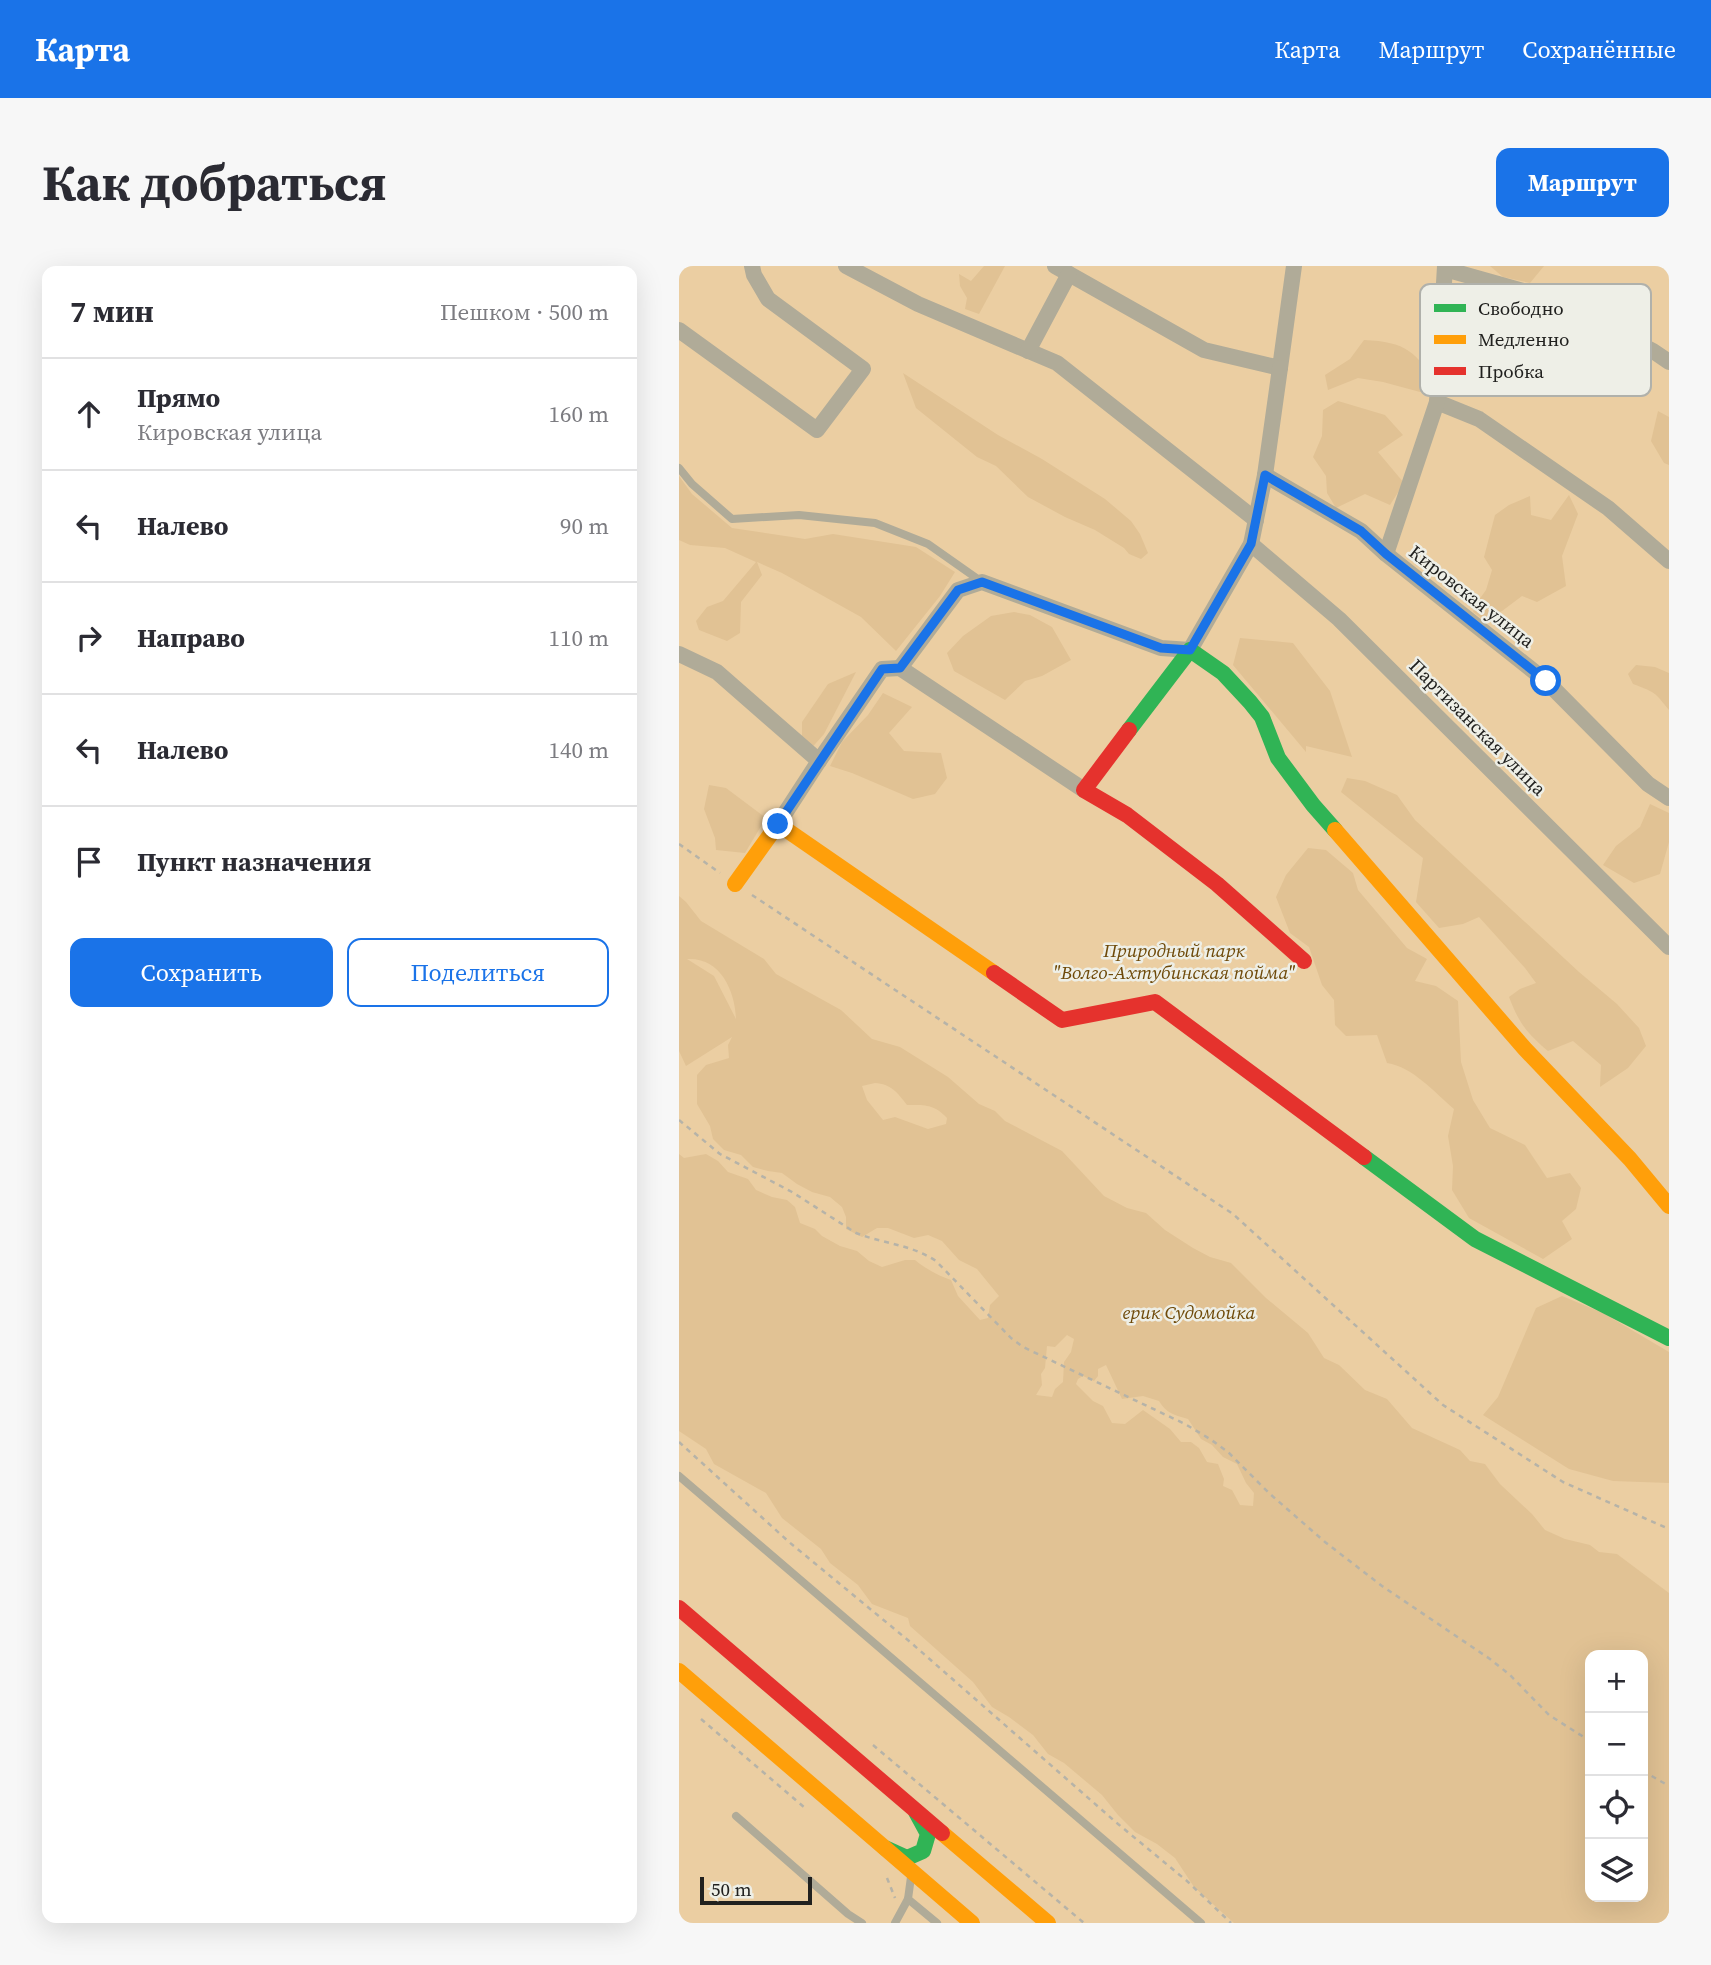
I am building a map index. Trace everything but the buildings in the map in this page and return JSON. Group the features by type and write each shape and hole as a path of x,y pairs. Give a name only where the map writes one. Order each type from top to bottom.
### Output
{"street":[{"path":"679,330 817,430 863,369 768,299 754,275 753,266"},
{"path":"846,266 918,304 1057,363 1256,520"},
{"path":"1084,790 1190,650 1251,544 1265,475 1294,266"},
{"path":"1445,267 1502,284"},
{"path":"1028,351 1062,270 1204,350 1280,368"},
{"path":"1651,350 1669,362"},
{"path":"1386,554 1437,396"},
{"path":"1437,402 1490,426 1608,508 1669,561"},
{"name":"Кировская улица","path":"1265,475 1361,531 1386,554 1546,681 1648,784 1669,798"},
{"name":"Партизанская улица","path":"1251,544 1339,619 1669,947"},
{"path":"900,668 958,590 982,582 1161,648 1190,650 1223,673 1262,717 1278,758 1313,805 1525,1049 1630,1159 1669,1206"},
{"path":"679,654 717,672 819,761"},
{"path":"735,884 882,669 900,668 1084,790 1127,815 1217,884 1304,961"},
{"path":"778,824 1062,1020 1155,1002 1475,1239 1669,1338"},
{"path":"679,1608 1048,1923"},
{"path":"679,1671 972,1923"},
{"path":"884,1847 907,1857 923,1851 928,1834 915,1810"}],"lane":[{"path":"679,468 692,484 732,519 799,515 875,523 928,544 982,582"},
{"path":"679,1476 1201,1923"},
{"path":"736,1816 848,1914 862,1923"},
{"path":"895,1923 908,1899 911,1871"},
{"path":"908,1899 937,1923"}],"path":[{"path":"679,844 735,884 1233,1214 1443,1405 1563,1482 1669,1529"},
{"path":"679,1120 720,1154 792,1192 856,1233 923,1252 936,1261 1023,1347 1185,1424 1210,1439 1228,1452 1270,1494 1335,1549 1382,1586 1490,1659 1510,1675 1549,1715 1585,1738"},
{"path":"679,1442 789,1542 1187,1881 1231,1923"},
{"path":"698,1716 812,1815"},
{"path":"1648,1774 1669,1786"},
{"path":"887,1877 896,1902 903,1909"}],"green space":[{"name":"Природный парк \"Волго-Ахтубинская пойма\"","path":"679,266 1669,266 1669,1923 679,1923"},
{"path":"984,266 1005,266 979,314 965,309 967,298 960,286 959,274 971,281"},
{"path":"1490,266 1544,266 1530,283 1503,277"},
{"path":"1364,340 1400,346 1420,362 1420,392 1358,378 1328,390 1325,375 1350,359"},
{"path":"903,373 998,435 1105,499 1131,521 1148,553 1141,559 1129,554 1095,530 1028,497 996,466 977,457 916,408"},
{"path":"1338,401 1385,415 1403,435 1378,452 1404,483 1390,505 1365,494 1336,508 1327,493 1326,476 1313,457 1322,436 1323,410"},
{"path":"1658,411 1669,417 1669,465 1664,463 1651,441"},
{"path":"679,476 692,494 732,528 805,539 833,534 916,547 955,572 940,596 896,651 861,617 757,562 762,575 741,602 740,633 727,641 699,630 696,621 707,607 723,601 756,562 725,548 690,545 679,540"},
{"path":"1569,495 1578,514 1562,556 1566,586 1537,602 1522,596 1484,620 1473,612 1486,590 1492,570 1484,557 1495,515 1509,505 1530,496 1531,515 1551,520"},
{"path":"1014,612 1030,615 1052,627 1071,660 1042,676 1025,681 1005,700 954,671 947,653 963,636 991,616"},
{"path":"1240,638 1293,643 1330,691 1352,757 1306,746 1306,752 1233,665"},
{"path":"1636,665 1655,667 1669,673 1669,710 1654,694 1633,684 1628,674"},
{"path":"856,672 824,734 808,752 802,746 802,722 828,684"},
{"path":"883,693 912,707 889,733 904,751 941,753 947,778 935,794 913,799 830,766 842,742 868,715"},
{"path":"1347,778 1365,781 1397,795 1415,820 1617,1004 1639,1028 1646,1046 1628,1068 1600,1087 1601,1065 1573,1041 1548,1051 1534,1038 1520,1021 1509,997 1536,983 1479,917 1463,924 1439,928 1416,902 1423,858 1341,792"},
{"path":"709,785 726,788 766,818 745,853 716,850 715,838 704,809"},
{"path":"1650,804 1669,813 1669,842 1660,874 1634,883 1603,865 1616,846 1640,827"},
{"path":"1308,848 1326,850 1353,873 1358,890 1407,948 1427,959 1415,981 1436,986 1458,1001 1461,1062 1473,1100 1490,1128 1525,1145 1547,1178 1570,1173 1581,1188 1576,1209 1562,1221 1572,1239 1543,1259 1469,1218 1452,1190 1453,1166 1448,1136 1454,1109 1406,1069 1387,1063 1377,1035 1346,1036 1335,1025 1334,1000 1322,985 1309,947 1290,933 1276,897 1286,875"},
{"name":"ерик Судомойка","path":"679,896 701,921 764,959 776,974 841,1010 872,1039 900,1047 948,1077 979,1104 995,1111 1005,1121 1062,1151 1104,1196 1127,1208 1146,1213 1165,1230 1193,1248 1210,1257 1231,1263 1266,1298 1308,1333 1324,1358 1339,1365 1365,1390 1387,1399 1412,1428 1460,1450 1470,1461 1485,1464 1500,1484 1545,1530 1565,1539 1590,1545 1599,1552 1617,1554 1669,1593 1669,1923 1234,1923 1194,1887 1175,1858 1135,1832 1102,1795 1064,1763 1048,1754 1033,1735 992,1707 973,1682 910,1626 908,1618 872,1604 858,1585 830,1563 821,1549 782,1518 766,1493 714,1464 706,1449 679,1431 679,1154 684,1158 706,1154 718,1161 728,1172 748,1179 756,1190 787,1200 795,1207 800,1223 815,1229 840,1246 857,1251 882,1267 915,1260 932,1272 951,1280 958,1296 980,1320 988,1318 990,1305 999,1296 977,1269 959,1260 942,1241 928,1235 914,1238 888,1228 877,1228 862,1237 846,1229 846,1217 842,1207 830,1197 812,1192 782,1173 753,1167 741,1155 724,1150 713,1139 710,1126 697,1104 697,1075 706,1065 729,1058 728,1045 732,1037 686,1066 679,1051","holes":["687,959 699,960 717,969 733,997 736,1019 714,976","875,1083 890,1087 907,1105 924,1105 938,1110 947,1118 946,1124 928,1129 895,1117 883,1120 867,1100 862,1086","1067,1335 1074,1339 1071,1352 1064,1362 1063,1382 1055,1389 1052,1397 1036,1395 1042,1385 1041,1374 1045,1368 1047,1346 1055,1347","1106,1365 1122,1399 1143,1396 1159,1401 1171,1413 1188,1419 1201,1439 1212,1445 1223,1457 1237,1464 1254,1493 1253,1506 1240,1505 1232,1490 1223,1486 1224,1479 1218,1464 1207,1462 1199,1448 1191,1442 1181,1442 1170,1429 1143,1410 1125,1424 1112,1423 1103,1406 1093,1401 1076,1384 1083,1376 1094,1381 1098,1376 1098,1369"]},
{"path":"1562,1296 1603,1313 1669,1352 1669,1483 1613,1481 1569,1469 1483,1415 1498,1397 1536,1308"}],"traffic: fast":[{"path":"1129,730 1190,650 1223,673 1250,702 1262,717 1278,758 1335,830"},
{"path":"1364,1157 1475,1239 1669,1338"},
{"path":"885,1848 907,1858 923,1851 928,1834 916,1812"}],"traffic: slow":[{"path":"735,884 778,824 994,973"},
{"path":"1335,830 1525,1049 1630,1159 1669,1206"},
{"path":"679,1671 972,1923"},
{"path":"942,1833 1048,1923"}],"traffic: jam":[{"path":"1129,730 1084,790 1127,815 1217,884 1304,961"},
{"path":"994,973 1062,1020 1155,1002 1364,1157"},
{"path":"679,1608 942,1833"}],"route":[{"path":"778,824 882,669 900,668 958,590 982,582 1161,648 1190,650 1251,544 1265,475 1361,531 1386,554 1546,681"}]}
